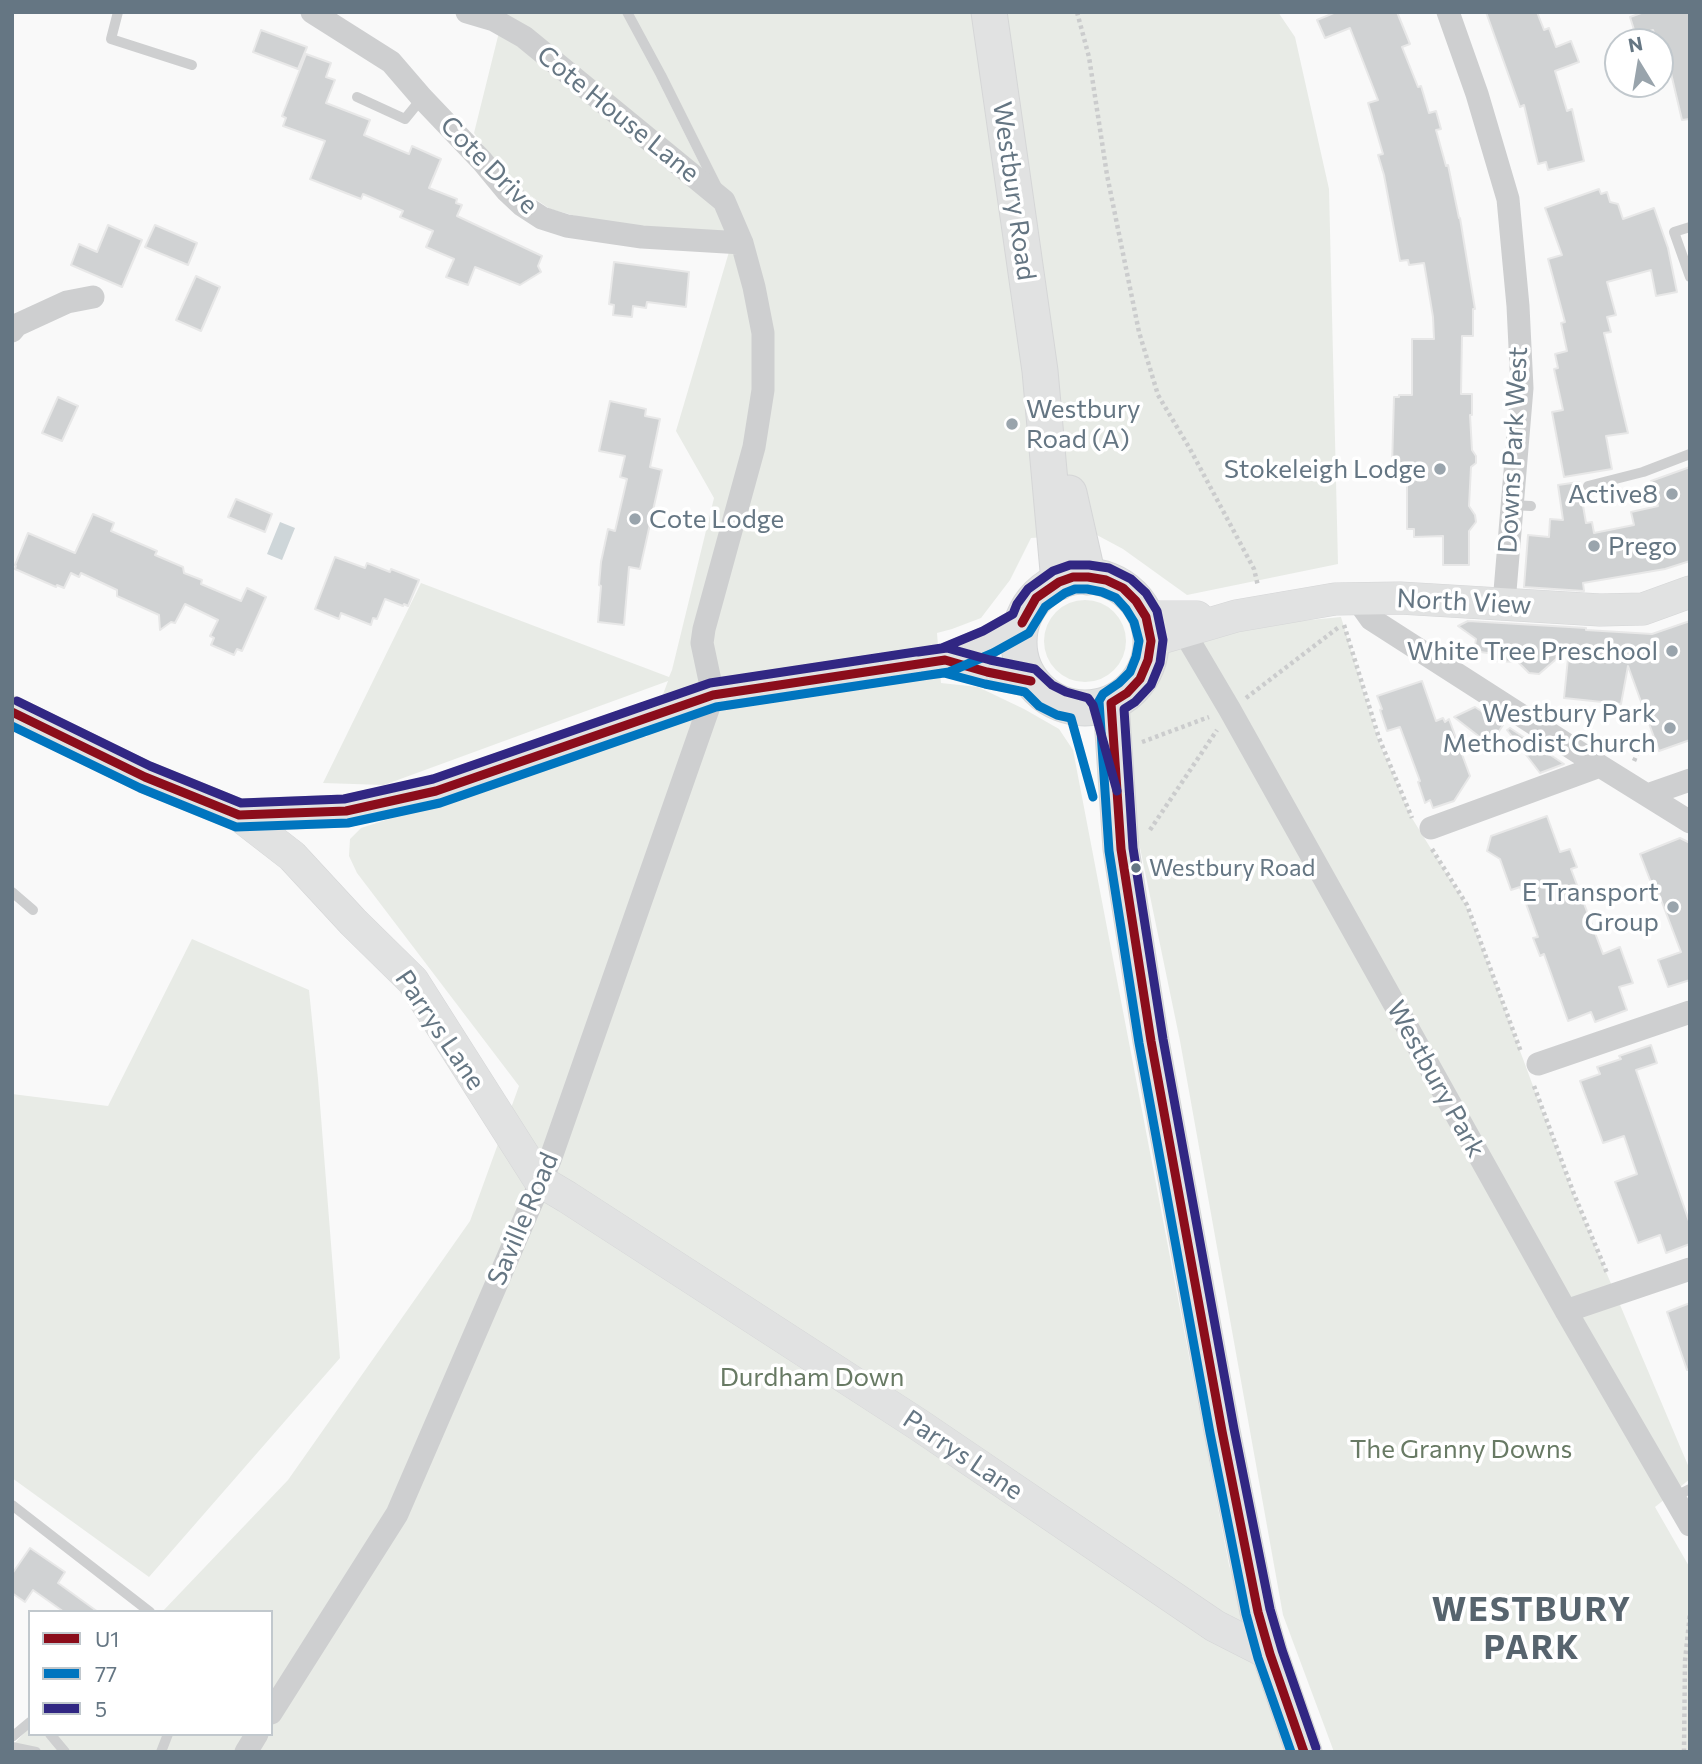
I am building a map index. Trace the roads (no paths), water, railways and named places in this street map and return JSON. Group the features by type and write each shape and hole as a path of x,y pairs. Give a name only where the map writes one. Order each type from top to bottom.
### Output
{"main road":[{"name":"Westbury Road","path":"989,12 1040,371 1073,579"},
{"path":"1073,579 1106,580 1123,588 1136,601 1149,629 1148,660 1140,679 1127,693 1096,705 1062,704 1045,695 1031,681 1024,667 1019,638 1022,623 1036,598 1046,589 1073,579"},
{"name":"North View","path":"1149,629 1345,598 1400,598 1600,610 1643,609 1690,592"},
{"name":"North View","path":"1149,629 1184,632 1247,614"},
{"name":"Parrys Lane","path":"239,815 345,811 436,791 713,695 945,660 988,642 1022,623"},
{"name":"Parrys Lane","path":"945,660 1031,681"},
{"path":"1096,705 1115,752 1121,849"},
{"path":"1096,705 1151,1041 1222,1431 1258,1612 1304,1752"},
{"name":"Parrys Lane","path":"12,712 145,777 239,815 292,856 412,981 545,1171 567,1197 919,1425 1215,1626 1270,1654"},
{"path":"1215,1626 1258,1612"}],"street":[{"name":"Cote Drive","path":"312,12 391,62 482,160 506,190 542,218 567,226 642,237 742,243"},
{"name":"Cote House Lane","path":"467,12 494,20 524,37 724,201 742,243 763,332 763,390 754,447 704,629 702,643 713,695"},
{"name":"Downs Park West","path":"1448,12 1477,93 1508,199 1522,388 1522,505 1504,603"},
{"path":"12,331 18,325 67,302 93,297"},
{"path":"1345,598 1371,619 1690,822"},
{"name":"Westbury Park","path":"1184,632 1566,1311 1682,1493 1690,1525"},
{"name":"Saville Road","path":"273,1710 397,1514 545,1171 713,695"},
{"path":"1425,831 1600,766"},
{"path":"1647,795 1690,780"},
{"path":"1531,1066 1690,1012"},
{"path":"1566,1311 1690,1269"},
{"path":"246,1752 256,1736"}],"lane":[{"path":"118,12 111,39 192,65"},
{"path":"627,12 724,201"},
{"path":"357,97 405,119 422,98"},
{"path":"1690,227 1674,232 1690,277"},
{"path":"1588,486 1643,472 1690,454"},
{"path":"12,892 33,910"},
{"path":"12,1505 147,1610"},
{"path":"12,1737 28,1724"},
{"path":"52,1736 65,1752"},
{"path":"161,1752 168,1736"},
{"path":"12,1747 36,1752"}],"place":[{"name":"Westbury Road (A)","path":"1012,424"},
{"name":"Stokeleigh Lodge","path":"1440,469"},
{"name":"Active8","path":"1672,494"},
{"name":"Cote Lodge","path":"635,519"},
{"name":"Prego","path":"1594,546"},
{"name":"White Tree Preschool","path":"1672,651"},
{"name":"Westbury Park Methodist Church","path":"1670,728"},
{"name":"Westbury Road","path":"1136,868"},
{"name":"E Transport Group","path":"1673,907"}],"district":[{"name":"WESTBURY PARK","path":"1532,1629"}],"park label":[{"name":"Durdham Down","path":"812,1377"},
{"name":"The Granny Downs","path":"1461,1449"}]}
